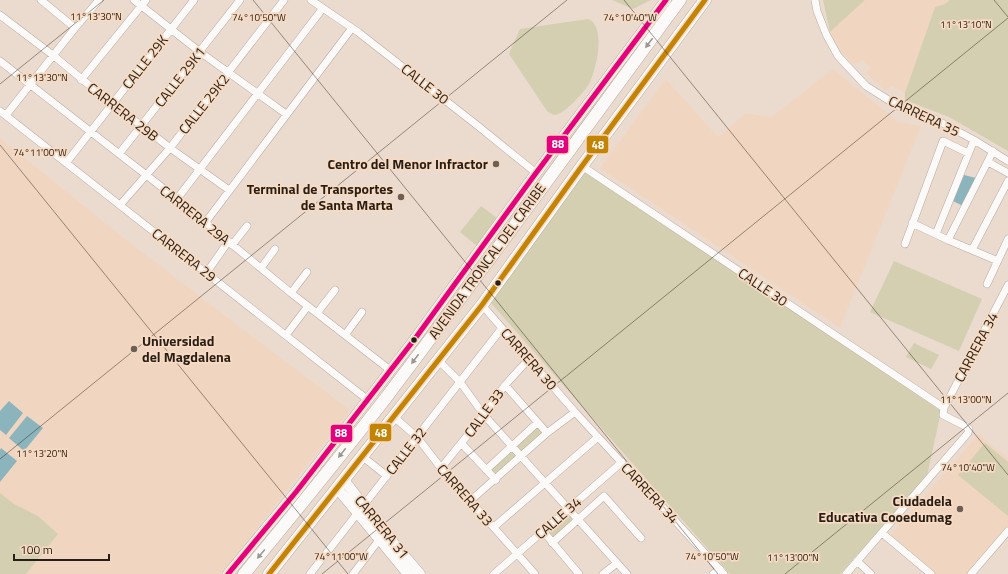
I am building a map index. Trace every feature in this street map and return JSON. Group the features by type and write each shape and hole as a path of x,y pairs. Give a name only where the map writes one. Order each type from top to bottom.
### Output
{"highway":[{"name":"AVENIDA TRONCAL DEL CARIBE","path":"244,574 306,499 384,400 680,0"},
{"name":"AVENIDA TRONCAL DEL CARIBE","path":"269,574 482,305 582,166 705,0"}],"street":[{"path":"41,0 50,3 75,28"},
{"path":"3,113 30,85 99,0"},
{"path":"134,0 143,3 170,29 286,114"},
{"name":"CALLE 29K","path":"66,163 194,0"},
{"name":"CALLE 29K1","path":"119,154 240,0"},
{"name":"CALLE 29K2","path":"120,205 170,148 284,0"},
{"name":"CALLE 30","path":"311,0 352,28 536,173"},
{"path":"228,574 296,492 414,340 536,173 666,0"},
{"name":"CARRERA 35","path":"815,0 817,11 826,34 838,56 866,86 898,106 933,118 974,140 1008,161"},
{"path":"81,80 143,3"},
{"path":"177,199 323,8"},
{"name":"CARRERA 29B","path":"0,15 54,56 81,80 112,104 229,190"},
{"path":"205,223 352,28"},
{"name":"CARRERA 29A","path":"0,61 177,199 308,306 390,370"},
{"name":"CARRERA 29","path":"3,113 368,400"},
{"path":"936,234 974,140"},
{"path":"905,244 943,141 968,153"},
{"path":"948,240 993,152"},
{"path":"988,162 1008,173"},
{"name":"CALLE 30","path":"582,166 944,408 943,415 969,429 968,433 882,533"},
{"path":"972,250 1008,182"},
{"path":"912,223 998,261"},
{"path":"207,272 230,243 247,226"},
{"path":"987,284 1008,239"},
{"path":"261,268 275,249"},
{"path":"292,293 307,272"},
{"name":"CARRERA 34","path":"944,408 1008,286"},
{"path":"317,313 335,290"},
{"name":"CARRERA 30","path":"482,305 575,412"},
{"path":"286,335 308,306"},
{"path":"345,335 362,312"},
{"name":"CALLE 32","path":"310,574 502,328"},
{"name":"CALLE 33","path":"441,468 462,444 504,385 529,359"},
{"path":"438,361 460,382 484,415 626,574"},
{"path":"504,385 547,434"},
{"path":"470,501 496,480 547,434 575,412"},
{"name":"CARRERA 34","path":"575,412 722,571"},
{"name":"CARRERA 33","path":"394,416 418,437 441,468 535,574"},
{"path":"486,470 537,423"},
{"path":"494,527 598,436"},
{"path":"462,444 496,480"},
{"path":"363,456 387,476"},
{"name":"CALLE 34","path":"494,574 622,462"},
{"name":"CARRERA 31","path":"341,484 382,536 408,574"},
{"path":"552,543 604,496 642,538"},
{"path":"543,531 580,574"},
{"path":"846,574 882,533 931,574"},
{"path":"971,574 1007,533"},
{"path":"356,573 382,536"},
{"name":"CARRERA 31","path":"382,536 420,574"},
{"path":"857,561 872,574"},
{"path":"603,574 617,563"},
{"path":"713,574 722,571"}],"shaded area":[{"path":"612,0 651,0 633,9"},
{"path":"823,0 865,0 830,32"},
{"path":"865,0 950,0 945,4 935,7 905,93 891,86 885,90 866,73 871,68 862,60 855,65 841,52 830,32"},
{"path":"950,0 1008,0 1008,151 949,117 905,100 905,93 935,7 945,4"},
{"path":"588,19 594,23 599,39 597,59 592,77 587,87 570,105 557,115 552,114 547,111 509,54 520,29"},
{"path":"833,69 899,122 921,126 840,328 600,168 666,79 718,137 746,113 771,117"},
{"name":"Universidad del Magdalena","path":"0,138 129,242 350,410 221,574 0,574"},
{"path":"585,172 941,411 927,476 840,574 730,574 491,303"},
{"path":"481,206 497,218 477,246 460,232"},
{"path":"894,261 982,299 959,351 870,312"},
{"path":"914,343 939,355 931,369 906,357"},
{"path":"538,427 545,434 521,453 515,447"},
{"name":"Ciudadela Educativa Cooedumag","path":"980,433 986,441 1008,457 1008,530 971,574 934,574 890,535"},
{"path":"985,443 1008,462 1008,516 958,475"},
{"path":"510,449 518,458 495,477 488,469"},
{"path":"0,493 14,504 38,516 58,534 26,574 0,574"},
{"path":"568,513 574,521 552,540 546,532"}],"water":[{"path":"964,175 976,178 963,206 953,201"},
{"path":"9,401 23,413 6,435 0,430 0,411"},
{"path":"27,416 43,428 24,451 9,438"},
{"path":"1,448 17,461 0,482 0,450"}],"transit line":[{"name":"88","path":"228,574 296,492 414,340 536,173 666,0"},
{"name":"48","path":"269,574 482,305 582,166 705,0"}],"place":[{"name":"Centro del Menor Infractor","path":"496,164"},
{"name":"Terminal de Transportes de Santa Marta","path":"401,197"},
{"name":"Universidad del Magdalena","path":"134,349"},
{"name":"Ciudadela Educativa Cooedumag","path":"960,509"}]}
